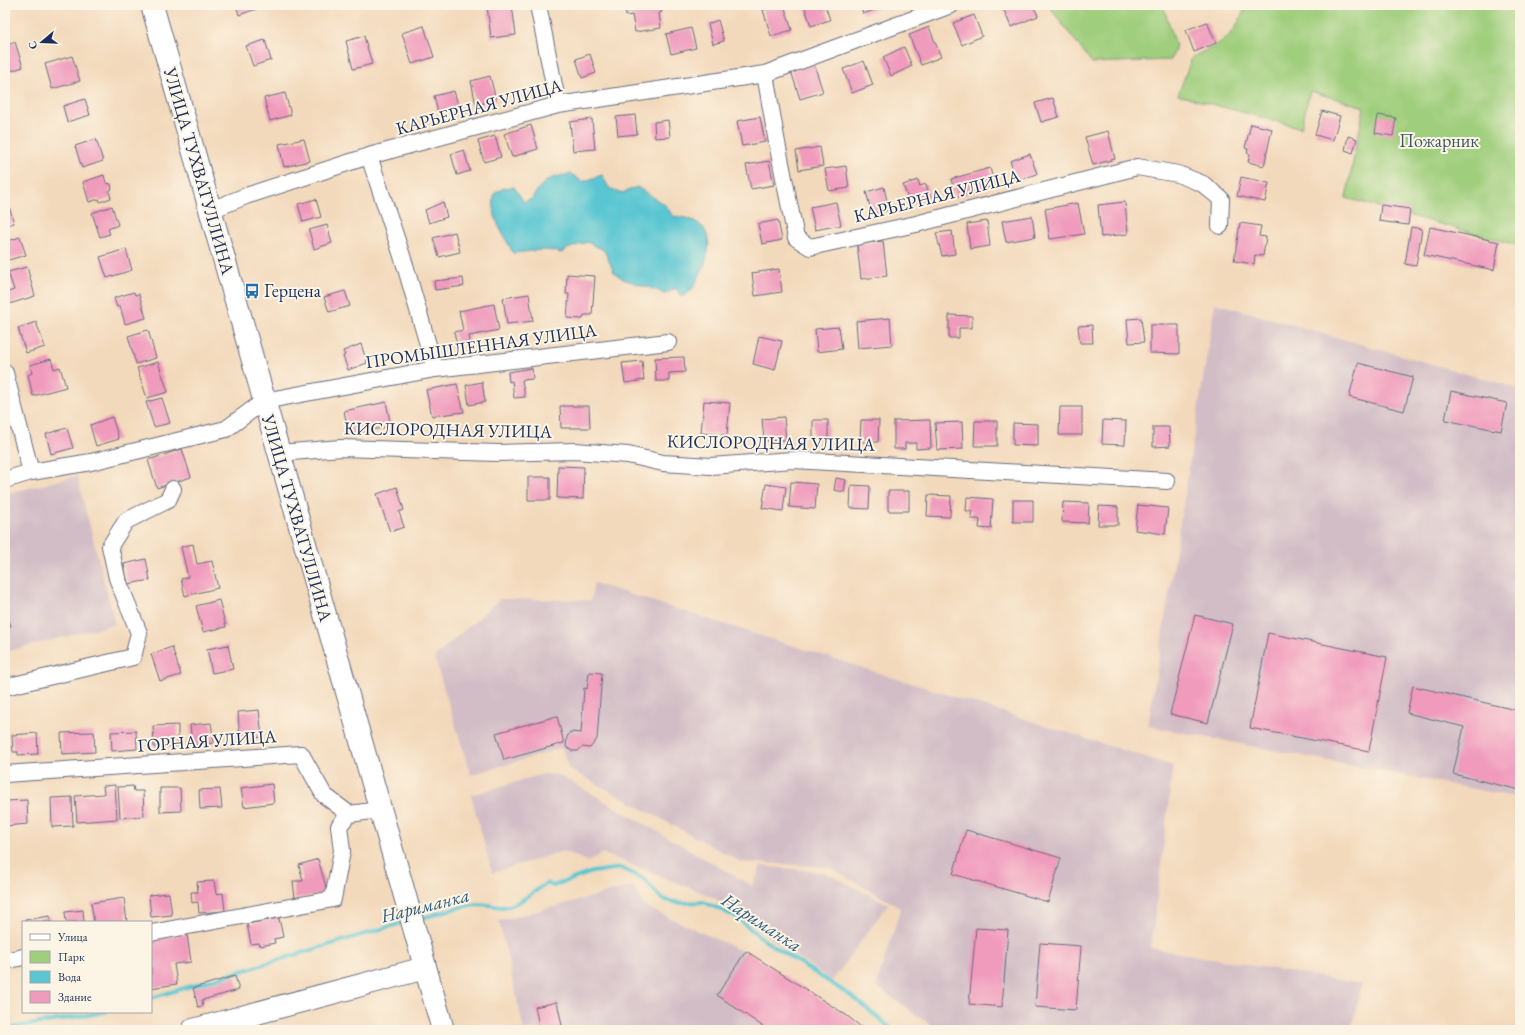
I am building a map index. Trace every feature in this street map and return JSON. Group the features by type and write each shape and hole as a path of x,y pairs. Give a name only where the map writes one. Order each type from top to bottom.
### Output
{"main road":[{"name":"УЛИЦА ТУХВАТУЛЛИНА","path":"152,5 443,1030"},
{"path":"193,1030 423,960"}],"street":[{"path":"538,5 558,105"},
{"name":"КАРЬЕРНАЯ УЛИЦА","path":"211,210 246,196 369,156 558,105 765,74 951,5"},
{"name":"КАРЬЕРНАЯ УЛИЦА","path":"765,74 796,238 810,247 916,224 1137,167 1178,174 1203,184 1221,199 1220,226"},
{"path":"369,156 405,264 435,369"},
{"name":"ПРОМЫШЛЕННАЯ УЛИЦА","path":"5,480 31,472 91,462 226,429 264,401 435,369 668,342"},
{"path":"5,373 31,472"},
{"name":"КИСЛОРОДНАЯ УЛИЦА","path":"279,453 341,448 498,453 575,451 628,455 663,463 711,466 793,460 1168,481"},
{"path":"5,686 133,657 139,633 117,578 110,546 126,521 168,500 173,488"},
{"name":"ГОРНАЯ УЛИЦА","path":"5,774 301,754 324,795 349,814"},
{"path":"152,933 333,899 342,851 339,826 349,814 380,810"},
{"path":"5,961 22,957"}],"shaded area":[{"path":"1215,303 1520,389 1520,798 1148,726"},
{"path":"77,476 115,624 5,652 5,494"},
{"path":"594,583 1173,766 1151,948 1362,984 1351,1030 938,1030 876,986 901,908 829,867 741,862 569,769 562,748 471,775 434,657 500,599 591,600"},
{"path":"543,774 559,775 752,886 761,866 824,872 888,904 832,981 713,897 602,853 588,862 563,851 492,873 471,795"},
{"path":"633,886 644,906 744,952 845,1018 860,1030 524,1030 499,921"}],"green space":[{"path":"1048,5 1163,5 1176,46 1171,60 1092,63"},
{"name":"Пожарник","path":"1246,5 1520,5 1520,246 1346,198 1364,107 1310,91 1301,128 1178,95 1192,57 1211,48 1226,38 1237,25"}],"water":[{"path":"572,174 582,182 602,175 609,188 622,193 637,187 665,205 673,216 695,221 702,226 706,232 708,249 702,270 690,291 682,297 676,288 664,294 623,279 614,272 604,250 587,242 567,249 561,253 543,250 513,253 495,217 495,193 504,188 514,187 524,202 532,199 540,187 548,180 558,176"}],"building":[{"path":"236,5 258,5 259,8 239,15"},
{"path":"512,5 516,35 491,38 487,6"},
{"path":"625,5 660,5 662,12 659,13 661,28 635,32 632,15 626,16"},
{"path":"784,5 792,30 771,36 763,10"},
{"path":"804,5 825,5 830,20 811,26"},
{"path":"860,5 889,5 863,14"},
{"path":"1002,5 1033,5 1038,16 1011,27"},
{"path":"974,15 982,36 962,45 953,23"},
{"path":"718,20 724,41 713,44 708,24"},
{"path":"1207,22 1216,43 1194,52 1186,30"},
{"path":"424,26 434,57 412,64 402,33"},
{"path":"929,27 941,57 921,65 909,35"},
{"path":"691,28 696,48 671,54 666,34"},
{"path":"364,36 372,64 353,69 346,41"},
{"path":"265,40 271,60 253,66 246,46"},
{"path":"15,42 23,67 5,73 5,46"},
{"path":"904,47 912,66 891,76 883,57"},
{"path":"590,54 596,73 582,78 576,59"},
{"path":"72,56 80,81 52,89 45,64"},
{"path":"864,61 873,85 852,93 843,69"},
{"path":"814,64 823,92 800,99 791,71"},
{"path":"490,76 496,100 476,105 471,81"},
{"path":"454,91 459,108 438,113 434,96"},
{"path":"285,93 291,115 270,121 264,98"},
{"path":"1053,98 1059,117 1041,122 1035,103"},
{"path":"85,99 90,115 67,122 63,106"},
{"path":"1322,111 1340,116 1333,140 1315,135"},
{"path":"635,115 637,134 618,136 616,117"},
{"path":"1378,115 1396,118 1393,136 1375,133"},
{"path":"760,117 765,142 742,146 737,121"},
{"path":"592,119 595,149 573,151 570,122"},
{"path":"668,120 670,137 655,138 654,122"},
{"path":"1251,124 1272,129 1264,166 1248,162 1250,154 1247,153 1248,149 1245,148"},
{"path":"531,125 538,149 512,157 504,134"},
{"path":"1108,131 1115,159 1093,165 1085,137"},
{"path":"495,136 501,157 484,162 478,141"},
{"path":"1348,136 1357,139 1353,153 1345,150"},
{"path":"96,139 103,161 82,168 75,146"},
{"path":"304,139 310,161 284,167 279,144"},
{"path":"820,147 823,166 799,170 796,151"},
{"path":"464,150 470,171 457,175 451,154"},
{"path":"1030,154 1037,174 1017,181 1010,161"},
{"path":"769,161 774,185 751,189 746,165"},
{"path":"846,166 849,188 829,191 825,169"},
{"path":"990,168 995,186 956,197 951,179"},
{"path":"104,175 106,183 111,184 112,189 109,191 111,198 100,202 99,199 89,202 83,182"},
{"path":"1241,177 1269,183 1265,202 1237,196"},
{"path":"918,180 920,186 926,184 930,197 910,204 903,185"},
{"path":"884,187 889,210 872,214 866,192"},
{"path":"316,199 321,217 303,222 298,204"},
{"path":"443,202 447,217 429,223 425,210"},
{"path":"836,202 841,225 815,230 810,207"},
{"path":"1125,202 1128,234 1101,237 1098,205"},
{"path":"1078,203 1084,234 1050,239 1045,209"},
{"path":"1381,205 1410,209 1408,225 1379,221"},
{"path":"9,206 14,223 5,226 5,207"},
{"path":"112,206 118,225 108,229 110,234 100,237 92,213"},
{"path":"1032,216 1035,237 1006,242 1002,221"},
{"path":"778,220 782,240 762,244 758,224"},
{"path":"987,221 990,246 970,249 967,224"},
{"path":"1240,223 1261,226 1259,236 1266,237 1263,256 1255,255 1254,264 1234,261"},
{"path":"327,225 332,243 314,249 309,230"},
{"path":"1411,227 1422,229 1416,266 1405,264"},
{"path":"1430,227 1499,242 1494,270 1424,255"},
{"path":"952,231 955,254 942,256 936,233"},
{"path":"455,232 460,252 439,257 433,238"},
{"path":"20,237 26,255 5,261 5,242"},
{"path":"883,241 887,276 861,279 857,244"},
{"path":"126,249 132,270 107,278 100,257"},
{"path":"27,267 35,296 6,305 5,293 14,290 8,272"},
{"path":"779,269 782,292 755,296 752,273"},
{"path":"567,274 595,276 592,315 584,315 583,319 567,318 569,294 566,294"},
{"path":"463,278 464,286 435,290 434,281"},
{"path":"345,291 350,306 329,312 324,297"},
{"path":"134,292 135,295 139,294 146,318 125,324 120,306 117,307 114,298"},
{"path":"529,294 533,321 507,324 503,298"},
{"path":"494,304 499,330 469,336 470,342 457,345 454,332 463,330 459,311"},
{"path":"949,315 972,316 972,328 959,328 959,338 949,338"},
{"path":"890,318 892,345 858,348 856,321"},
{"path":"1141,318 1144,342 1129,343 1127,319"},
{"path":"36,322 45,347 26,353 18,328"},
{"path":"1092,325 1093,343 1080,343 1078,326"},
{"path":"1150,325 1179,325 1179,354 1150,353"},
{"path":"839,327 842,349 817,352 815,329"},
{"path":"148,330 156,358 136,364 128,336"},
{"path":"759,336 782,341 775,370 753,364"},
{"path":"361,344 367,363 348,370 343,356 345,355 343,351"},
{"path":"684,357 685,372 669,373 669,381 656,381 655,358"},
{"path":"51,359 54,369 60,367 66,387 33,396 28,375 32,373 30,365"},
{"path":"642,361 644,380 625,383 622,363"},
{"path":"158,362 168,392 147,398 137,368"},
{"path":"1358,363 1413,377 1404,411 1349,397"},
{"path":"532,368 533,379 522,380 525,397 514,398 512,381 509,382 508,372"},
{"path":"482,382 485,402 469,405 466,385"},
{"path":"457,384 464,412 432,416 426,390"},
{"path":"1451,391 1507,403 1501,431 1445,420"},
{"path":"162,398 170,423 154,427 146,402"},
{"path":"704,401 730,403 727,435 701,433"},
{"path":"386,402 391,426 349,435 344,411"},
{"path":"560,406 589,406 590,428 561,428"},
{"path":"1060,407 1082,407 1082,435 1059,435"},
{"path":"112,417 119,439 96,446 90,425"},
{"path":"784,417 786,440 764,441 762,419"},
{"path":"813,420 828,420 828,439 813,440"},
{"path":"861,420 879,420 878,442 860,442"},
{"path":"930,420 931,448 916,449 916,443 905,443 905,449 894,449 894,421"},
{"path":"1103,420 1126,421 1125,445 1102,444"},
{"path":"975,421 997,421 997,446 974,446"},
{"path":"962,422 963,449 937,450 935,423"},
{"path":"1013,423 1038,424 1038,446 1013,445"},
{"path":"1153,427 1169,427 1170,446 1153,447"},
{"path":"67,428 73,448 51,454 46,434"},
{"path":"182,449 191,477 157,488 148,460"},
{"path":"558,466 584,467 583,499 557,498"},
{"path":"528,477 550,477 550,500 528,500"},
{"path":"836,478 846,480 844,492 834,490"},
{"path":"791,482 817,484 815,509 789,507"},
{"path":"766,484 786,487 783,511 762,508"},
{"path":"851,485 870,486 869,509 850,508"},
{"path":"397,487 404,510 399,512 404,527 390,532 377,494"},
{"path":"888,491 909,491 909,511 888,511"},
{"path":"928,495 951,496 950,517 927,516"},
{"path":"967,497 993,499 991,529 979,528 980,519 971,519 972,511 966,511"},
{"path":"1013,500 1033,500 1033,522 1013,522"},
{"path":"1063,502 1089,503 1088,523 1062,522"},
{"path":"1138,505 1168,508 1165,534 1135,530"},
{"path":"1099,506 1118,507 1118,525 1098,525"},
{"path":"193,544 197,564 212,561 218,588 185,596 181,579 188,577 181,547"},
{"path":"146,559 150,580 128,584 124,564"},
{"path":"219,600 226,627 203,632 196,606"},
{"path":"5,609 11,626 5,628"},
{"path":"1195,615 1233,624 1208,723 1170,714"},
{"path":"1268,633 1387,657 1369,751 1250,728"},
{"path":"228,645 233,669 212,673 207,649"},
{"path":"172,647 181,675 160,681 151,654"},
{"path":"589,672 602,673 597,739 590,748 582,747 578,751 572,751 566,747 567,737 570,732 581,733 584,688 587,689"},
{"path":"1413,686 1520,711 1520,790 1453,774 1464,727 1407,713"},
{"path":"259,710 262,737 240,740 238,712"},
{"path":"557,716 564,743 504,760 496,733"},
{"path":"211,723 214,743 192,745 190,725"},
{"path":"178,725 178,746 154,747 153,726"},
{"path":"136,731 137,749 112,751 111,732"},
{"path":"94,732 95,752 62,754 61,733"},
{"path":"37,733 38,754 18,755 18,752 13,752 12,735"},
{"path":"272,784 274,803 244,807 241,788"},
{"path":"115,785 117,819 77,822 75,796 104,794 103,786"},
{"path":"133,786 134,791 143,791 144,816 120,818 118,787"},
{"path":"160,788 180,788 181,811 160,812"},
{"path":"220,789 222,808 200,809 199,790"},
{"path":"72,797 73,826 52,827 51,798"},
{"path":"27,800 28,824 5,826 5,801"},
{"path":"966,830 1061,858 1048,902 953,874"},
{"path":"318,859 328,894 295,898 293,881 303,881 299,865"},
{"path":"214,881 216,894 223,893 225,911 199,913 198,902 192,903 191,892 198,892 197,882"},
{"path":"169,893 172,915 151,917 149,895"},
{"path":"124,898 127,921 94,921 91,903"},
{"path":"83,910 84,921 66,921 65,912"},
{"path":"50,916 51,921 25,921"},
{"path":"279,918 283,937 274,939 275,943 260,946 259,943 251,944 247,924"},
{"path":"976,928 1008,930 1002,1007 969,1004"},
{"path":"187,934 191,962 174,964 177,984 152,988 152,939"},
{"path":"1040,943 1081,946 1076,1010 1035,1007"},
{"path":"746,951 846,1015 865,1030 768,1030 717,995"},
{"path":"235,976 239,990 202,1000 203,1006 198,1007 193,988"},
{"path":"557,1002 563,1030 540,1030 535,1007"}],"waterway":[{"name":"Нариманка","path":"418,919 471,905 486,904 500,907 509,906 526,898 547,883 553,886 592,872 621,868 644,879 662,899 679,903 704,902 736,917 764,940 854,998 893,1030"},
{"name":"Нариманка","path":"152,998 405,922"},
{"name":"Нариманка","path":"5,1029 100,1013"}],"place":[{"name":"Герцена","path":"252,291"}]}
